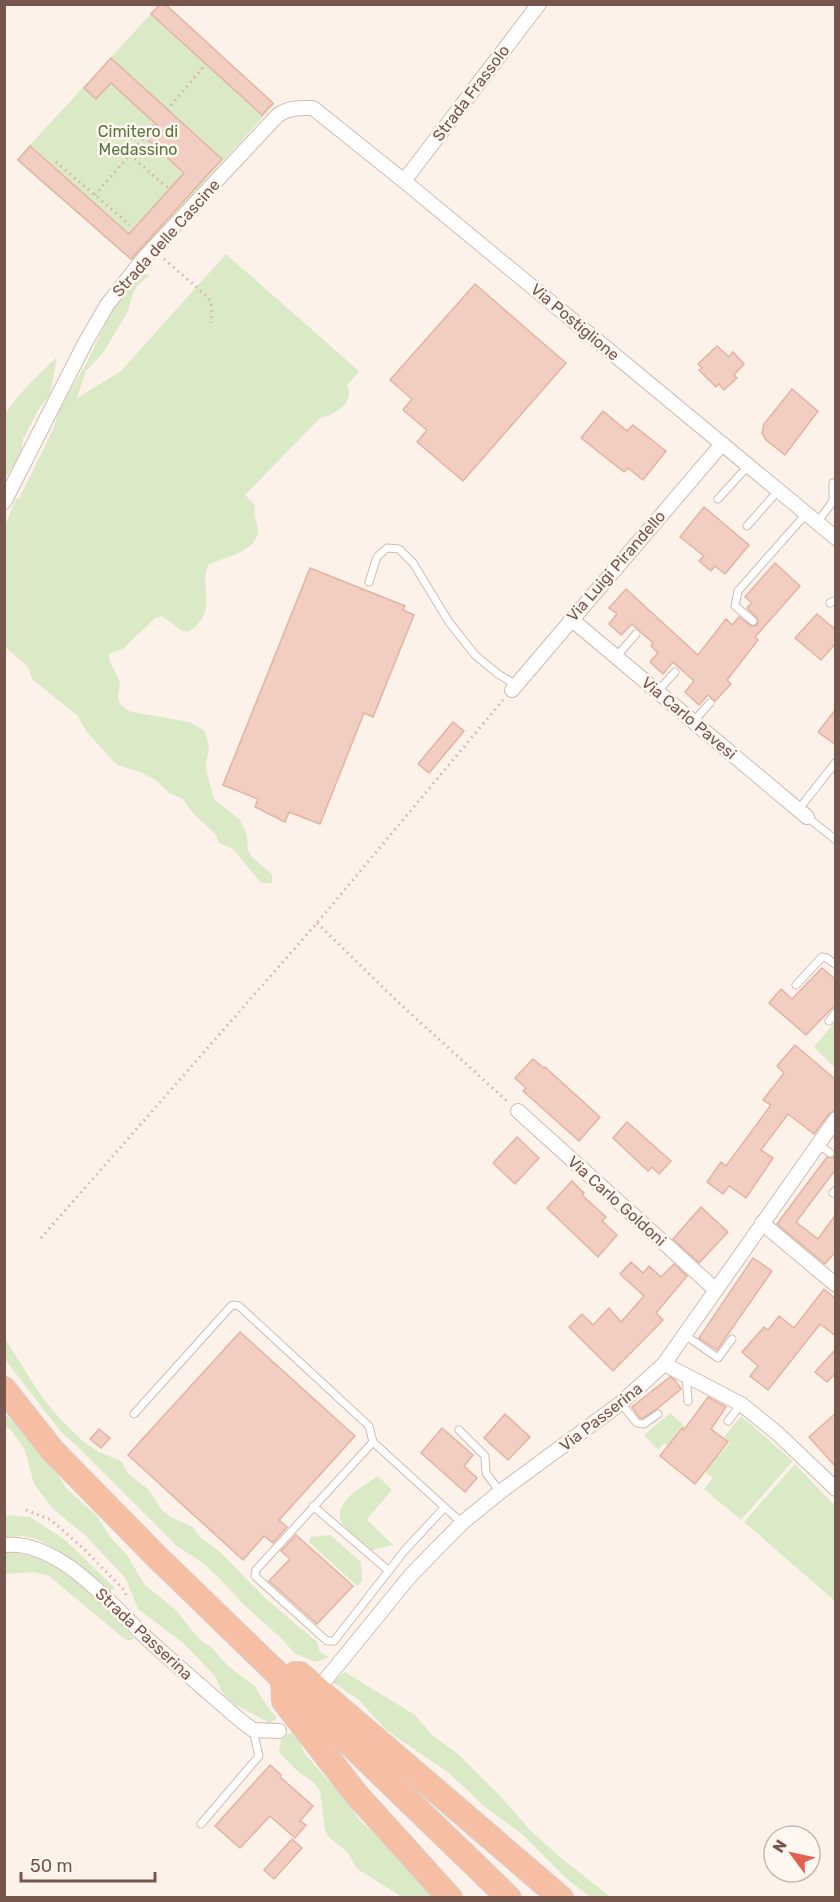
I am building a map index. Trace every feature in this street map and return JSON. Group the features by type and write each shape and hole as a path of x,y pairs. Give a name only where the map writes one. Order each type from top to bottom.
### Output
{"highway":[{"path":"4,1389 53,1451 156,1556 509,1898"},
{"path":"279,1675 300,1674 561,1898"},
{"path":"279,1675 284,1701 356,1794 450,1898"}],"street":[{"name":"Strada Frassolo","path":"404,181 539,4"},
{"name":"Strada delle Cascine","path":"4,502 85,343 107,305 153,249 278,115 285,110 297,107 312,108"},
{"name":"Via Postiglione","path":"312,108 404,181 836,538"},
{"name":"Via Luigi Pirandello","path":"514,687 722,444"},
{"name":"Via Carlo Pavesi","path":"571,619 802,813"},
{"name":"Via Carlo Goldoni","path":"518,1111 716,1290"},
{"name":"Via Passerina","path":"327,1678 411,1575 462,1522 621,1403 664,1364 818,1143 833,1127"},
{"path":"762,1223 836,1285"},
{"path":"664,1364 741,1404 777,1432 836,1489"},
{"name":"Strada Passerina","path":"4,1545 38,1550 64,1563 85,1578 130,1623 253,1730"},
{"path":"253,1730 279,1731"}],"lane":[{"path":"718,500 748,466"},
{"path":"817,523 833,501 833,483"},
{"path":"747,526 778,491"},
{"path":"753,621 735,606 738,591 806,514"},
{"path":"369,582 377,557 387,548 399,549 413,562 449,622 475,655 514,687"},
{"path":"616,657 636,634"},
{"path":"657,692 675,672"},
{"path":"693,722 710,703"},
{"path":"836,762 802,813 836,840"},
{"path":"795,986 822,957 836,965"},
{"path":"828,1020 836,1012"},
{"path":"818,1143 830,1153"},
{"path":"134,1414 232,1305 239,1306 369,1426 373,1442 462,1522"},
{"path":"685,1335 718,1358 732,1339"},
{"path":"686,1375 688,1401"},
{"path":"621,1403 638,1423 644,1424 658,1414"},
{"path":"728,1421 741,1404"},
{"path":"459,1430 485,1456 486,1473 500,1492"},
{"path":"373,1442 256,1570 255,1576 327,1641 334,1641 389,1570 444,1508"},
{"path":"313,1506 389,1570"},
{"path":"201,1824 259,1756 253,1730"}],"path":[{"path":"167,110 206,64"},
{"path":"95,195 156,124"},
{"path":"130,155 169,189"},
{"path":"56,162 130,225"},
{"path":"153,249 208,297 212,307 211,323"},
{"path":"41,1238 317,923 514,687"},
{"path":"317,923 391,995 518,1111"},
{"path":"26,1510 51,1520 84,1549 125,1591 130,1623"}],"green space":[{"name":"Cimitero di Medassino","path":"159,5 166,5 275,104 132,261 16,160"},
{"path":"226,254 359,371 347,386 349,397 346,403 337,411 320,418 245,495 255,505 257,537 253,543 240,552 209,564 205,581 206,606 199,623 189,632 182,631 162,616 155,618 124,648 109,654 109,658 120,683 118,699 124,707 131,712 190,722 205,731 209,747 207,774 214,799 240,820 247,835 248,850 252,857 272,874 272,883 261,883 233,849 219,843 216,835 192,812 183,799 169,793 157,781 118,765 112,760 86,731 78,716 33,680 27,666 5,647 5,526 16,498 19,499 54,427 59,410 87,362 109,316 136,278 143,274 150,275 137,286 128,311 103,353 86,371 77,398 121,371"},
{"path":"57,357 50,395 40,407 23,439 21,453 5,479 5,413 27,386"},
{"path":"835,1022 835,1068 814,1047"},
{"path":"5,1339 42,1397 62,1421 84,1442 99,1452 121,1461 128,1474 148,1489 162,1510 171,1517 193,1527 201,1538 220,1552 265,1598 317,1642 320,1652 329,1657 317,1662 295,1654 204,1564 177,1546 61,1432 7,1362"},
{"path":"670,1413 696,1436 694,1437 681,1427 667,1445 664,1443 658,1450 644,1435"},
{"path":"5,1414 52,1465 66,1488 97,1516 110,1537 127,1555 144,1584 177,1611 193,1632 229,1667 254,1685 277,1718 270,1723 234,1704 222,1692 215,1676 184,1644 138,1609 126,1579 86,1536 53,1509 34,1484 25,1450 11,1430 5,1426"},
{"path":"741,1416 793,1461 741,1520 704,1489 713,1478 695,1464 708,1447 719,1456 730,1443 724,1437"},
{"path":"795,1464 835,1506 835,1601 744,1522"},
{"path":"378,1476 392,1490 368,1518 368,1521 393,1545 372,1550 343,1525 340,1517 344,1502"},
{"path":"5,1515 30,1517 64,1539 115,1588 109,1592 69,1558 46,1543 23,1536 5,1537"},
{"path":"330,1535 361,1562 362,1581 357,1586 309,1542 311,1537"},
{"path":"12,1552 43,1561 71,1577 105,1607 134,1639 127,1641 49,1576 34,1572 5,1574 5,1553"},
{"path":"345,1672 415,1715 432,1735 458,1754 501,1797 531,1831 562,1859 611,1897 590,1897 567,1879 522,1834 485,1807 449,1773 386,1730 359,1700 333,1682"},
{"path":"295,1731 305,1754 350,1805 359,1820 385,1843 432,1897 402,1897 356,1868 348,1853 329,1837 325,1830 320,1791 279,1752 281,1737"}],"building":[{"path":"160,4 165,4 273,103 262,115 151,14"},
{"path":"111,58 222,159 131,259 18,160 30,146 129,234 184,173 148,140 160,128 111,83 96,99 84,88"},
{"path":"475,284 566,363 463,481 417,442 427,430 403,410 412,399 390,380"},
{"path":"717,346 729,357 733,352 744,364 734,375 737,378 724,390 719,384 716,387 699,370 702,368 698,364"},
{"path":"792,389 818,411 785,455 766,440 762,433 764,424"},
{"path":"603,411 627,431 633,425 666,451 643,480 628,468 624,472 581,438"},
{"path":"704,507 749,545 725,574 715,566 711,571 699,561 704,556 680,537"},
{"path":"775,563 800,586 755,637 758,640 727,680 731,684 715,701 708,695 699,705 685,692 694,681 673,662 663,674 650,662 658,653 651,646 653,643 632,624 621,635 609,624 617,614 609,608 626,589 698,655 726,619 732,625 739,617 751,626 757,625 758,619 747,608 752,603 745,597"},
{"path":"310,568 405,606 403,610 414,615 373,717 364,713 320,824 289,812 285,822 255,807 258,799 223,785"},
{"path":"817,614 836,630 836,643 821,660 795,638"},
{"path":"836,709 836,745 818,732"},
{"path":"453,722 464,731 429,773 418,764"},
{"path":"822,968 836,980 836,1004 806,1035 769,1003 781,989 792,999"},
{"path":"795,1045 836,1080 836,1110 829,1114 814,1134 788,1114 761,1150 773,1158 746,1198 729,1186 723,1194 707,1182 721,1162 726,1166 771,1105 763,1100 784,1073 777,1066"},
{"path":"533,1059 545,1067 600,1117 579,1141 523,1091 526,1088 515,1078"},
{"path":"627,1122 671,1161 659,1174 652,1167 648,1171 613,1138"},
{"path":"517,1137 539,1158 515,1184 493,1163"},
{"path":"836,1154 836,1169 796,1222 818,1239 836,1214 836,1251 825,1264 777,1224 827,1157 833,1158"},
{"path":"572,1181 584,1193 582,1195 606,1217 602,1221 617,1235 598,1257 547,1208"},
{"path":"701,1207 728,1232 699,1263 673,1239"},
{"path":"753,1258 772,1271 717,1350 699,1338"},
{"path":"631,1262 643,1273 649,1266 661,1277 674,1264 687,1276 656,1313 663,1320 613,1371 569,1327 582,1314 593,1325 609,1308 621,1322 644,1296 620,1274"},
{"path":"824,1289 836,1299 836,1336 820,1324 768,1390 750,1376 758,1366 742,1352 764,1327 768,1330 779,1316 794,1328"},
{"path":"240,1332 355,1436 279,1520 287,1527 273,1543 264,1536 243,1560 128,1455"},
{"path":"836,1349 836,1373 827,1382 815,1372"},
{"path":"670,1377 681,1389 657,1409 640,1418 632,1407"},
{"path":"708,1397 726,1407 711,1429 728,1442 695,1484 660,1456 682,1428 684,1430"},
{"path":"836,1413 836,1467 809,1437"},
{"path":"505,1414 530,1437 508,1460 484,1438"},
{"path":"442,1428 473,1455 464,1466 477,1478 465,1492 421,1453"},
{"path":"99,1429 110,1438 101,1448 90,1439"},
{"path":"296,1535 353,1586 317,1624 269,1581 290,1559 281,1551"},
{"path":"270,1765 313,1806 300,1821 306,1825 295,1838 270,1816 240,1848 215,1826"},
{"path":"292,1839 302,1848 274,1879 264,1870"}]}
